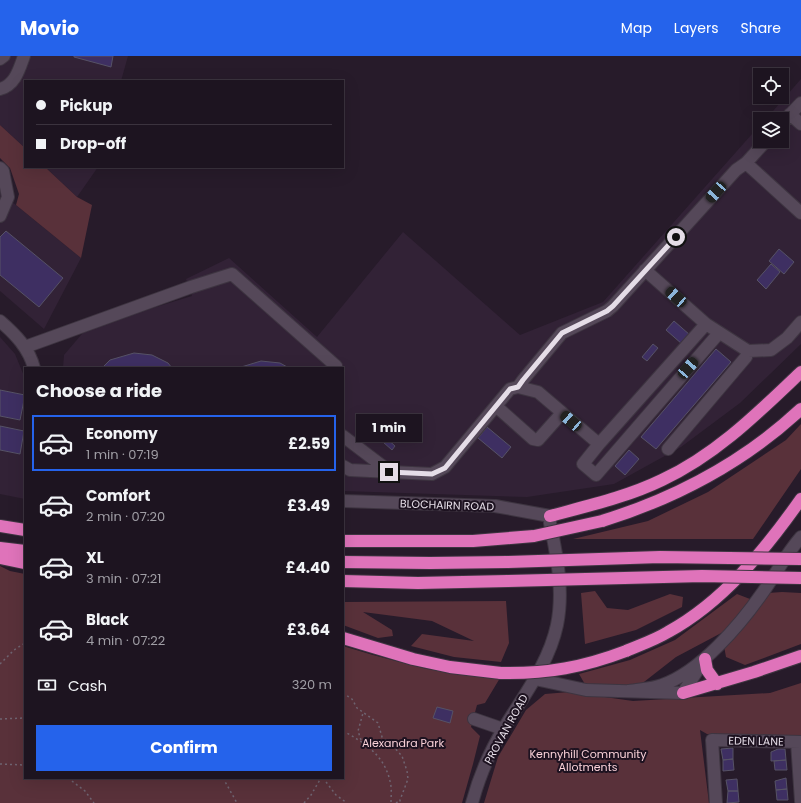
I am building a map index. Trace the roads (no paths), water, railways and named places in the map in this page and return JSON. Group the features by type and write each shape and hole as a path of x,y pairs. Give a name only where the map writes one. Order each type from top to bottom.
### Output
{"highway":[{"path":"550,516 607,501 662,480 687,467 720,445 801,372"},
{"path":"344,541 474,541 534,536 602,521 635,511 715,473 767,438 801,409"},
{"path":"344,638 413,659 450,667 501,673 531,673 563,670 598,662 669,632 694,615 725,590 783,524 801,499"},
{"path":"0,520 24,523"},
{"path":"0,526 24,530"},
{"path":"0,548 24,551"},
{"path":"344,562 507,562 660,557 801,558"},
{"path":"0,558 24,563"},
{"path":"344,581 418,583 702,576 801,578"},
{"path":"684,692 717,684 801,656"},
{"path":"704,659 707,670 717,684"}],"street":[{"path":"0,59 4,56"},
{"path":"0,89 7,87 17,76 24,56"},
{"path":"789,116 801,102"},
{"path":"789,120 801,124"},
{"path":"518,387 562,333 607,311 613,306 736,170 746,163 760,148"},
{"path":"746,163 801,213"},
{"path":"0,168 3,171 8,197 0,216"},
{"path":"645,270 706,324 748,351 771,350 787,338 801,322"},
{"path":"25,347 191,287 232,274 336,367"},
{"path":"0,321 15,334 25,347 34,367"},
{"path":"706,324 583,464 596,475 719,333"},
{"path":"668,449 746,356 748,351"},
{"path":"344,467 350,470 432,474 445,468 497,407 510,389 518,387 538,392 599,444"},
{"path":"497,407 533,439 538,440 562,413"},
{"path":"344,437 389,472"},
{"name":"BLOCHAIRN ROAD","path":"344,501 495,506 550,516"},
{"name":"PROVAN ROAD","path":"472,803 482,772 503,729 535,679 546,659 553,641 557,624 560,592 558,565 550,516"},
{"path":"629,691 661,686 686,672 704,659 744,617 801,537"},
{"path":"535,679 586,690 684,692 704,659"},
{"path":"474,719 503,729"},
{"name":"EDEN LANE","path":"716,803 712,740 799,742"},
{"path":"799,742 801,801"}],"park label":[{"name":"Alexandra Park","path":"403,743"},
{"name":"Kennyhill Community Allotments","path":"588,760"}]}
